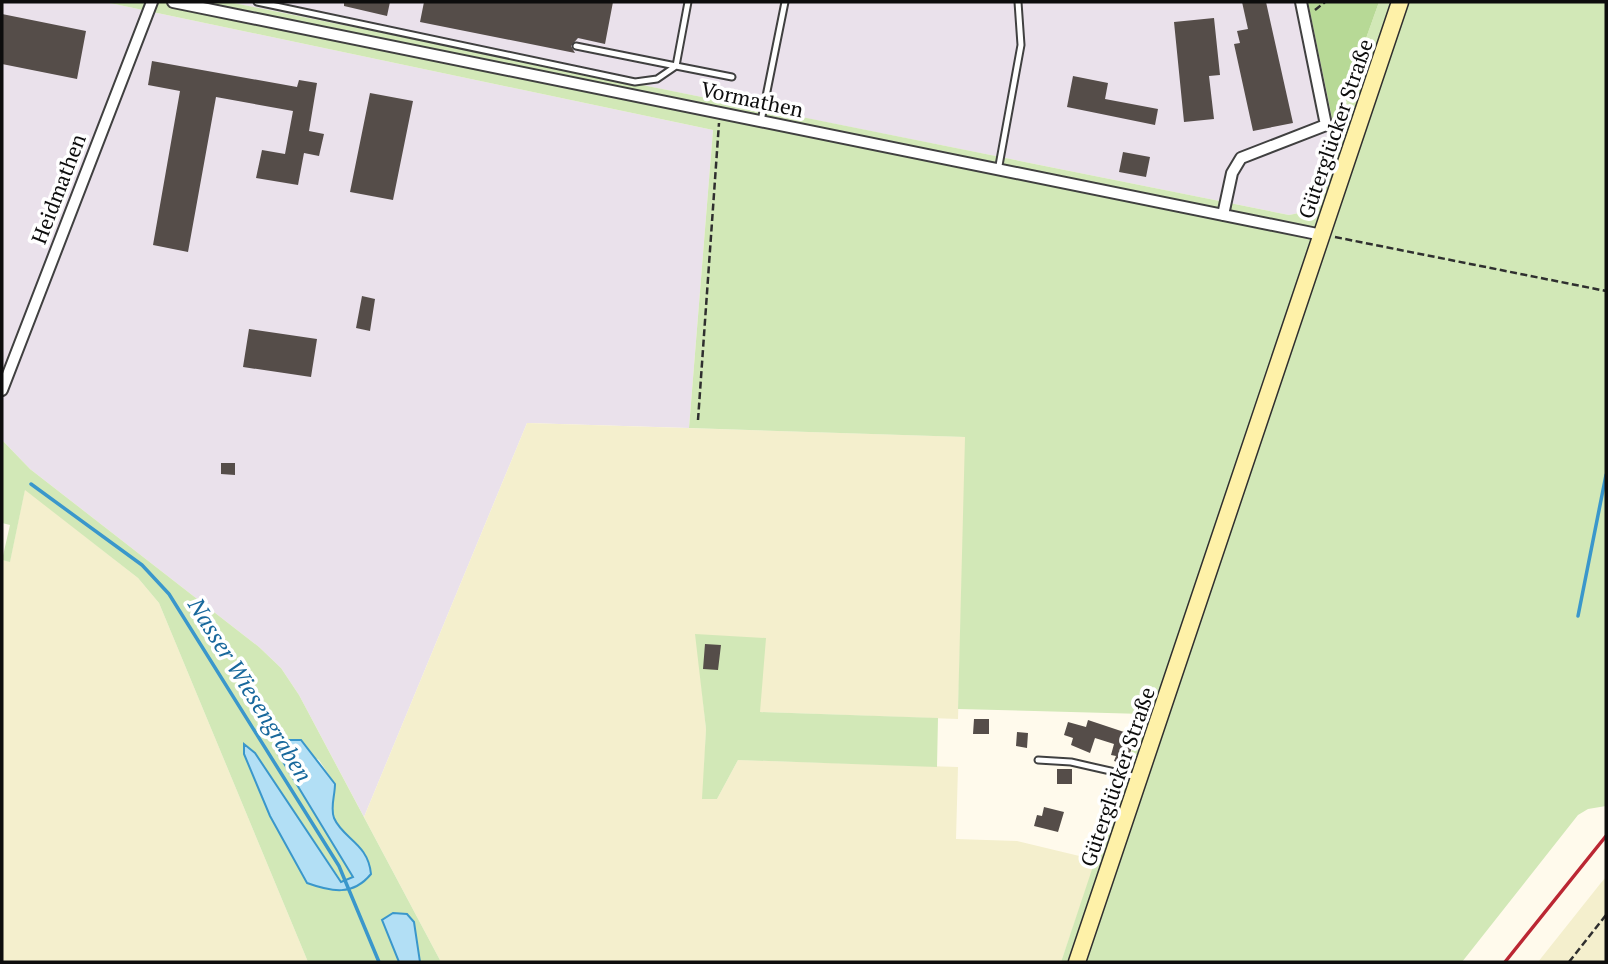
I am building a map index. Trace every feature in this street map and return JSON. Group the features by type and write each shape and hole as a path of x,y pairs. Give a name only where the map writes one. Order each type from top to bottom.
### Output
{"street":[{"name":"Heidmathen","path":"2,390 152,2"},
{"name":"Vormathen","path":"173,2 998,171 1322,234"},
{"path":"1223,215 1232,173 1241,158 1326,125 1301,2"},
{"name":"Güterglücker Straße","path":"1077,962 1400,2"}],"lane":[{"path":"257,2 635,82 657,79 676,66 688,2"},
{"path":"761,121 785,2"},
{"path":"998,171 1021,45 1018,2"},
{"path":"576,46 732,77"},
{"path":"1038,760 1070,762 1140,778"}],"path":[{"path":"698,421 720,112"},
{"path":"1322,234 1606,291"},
{"path":"1569,962 1606,915"}],"shaded area":[{"path":"2,2 105,2 713,130 689,428 527,423 364,817 299,695 281,668 259,647 30,469 2,440"},
{"path":"228,2 1308,2 1334,128 1309,211 1289,215"},
{"path":"527,423 966,437 958,719 760,712 696,634 706,729 703,798 717,799 738,760 958,767 956,839 1017,841 1096,860 1061,962 441,962 364,817"},
{"path":"25,489 138,578 159,603 308,962 2,962 2,560 10,561"},
{"path":"1606,877 1606,962 1538,962 1600,884"}],"green space":[{"path":"105,2 229,2 1289,215 1309,211 1334,128 1379,2 1606,2 1606,806 1588,809 1578,815 1462,962 1061,962 1144,714 958,709 965,437 689,428 713,130"},
{"path":"1308,2 1379,2 1334,128"},
{"path":"2,440 30,469 259,647 281,668 299,695 441,962 420,962 413,922 391,941 399,962 308,962 159,603 138,578 25,490 10,562 2,560 10,525 2,523","holes":["286,740 319,760 335,784 334,818 365,855 371,873 341,891 307,883 270,816 244,754 244,745 255,753 342,882 353,877 274,747"]},
{"path":"695,634 766,638 760,712 938,718 937,767 738,760 717,799 702,799 706,729"}],"water":[{"path":"286,740 301,740 335,784 334,818 360,848 369,864 371,874 357,886 333,890 307,883 270,816 244,754 244,744 255,753 341,882 353,877 274,747"},
{"path":"393,913 407,914 414,922 420,962 399,962 382,920"}],"building":[{"path":"344,2 390,2 387,16 344,6"},
{"path":"424,2 613,2 605,44 578,38 571,46 575,53 420,22"},
{"path":"1242,2 1266,2 1293,123 1253,131 1234,44 1240,43 1237,31 1248,29"},
{"path":"2,14 86,31 77,79 2,64"},
{"path":"1214,18 1220,75 1209,76 1214,119 1184,122 1174,22"},
{"path":"152,61 297,87 299,80 317,83 309,131 324,134 319,156 304,153 298,185 256,178 262,150 285,154 293,111 216,97 188,252 153,245 180,91 148,85"},
{"path":"1073,76 1108,83 1105,99 1158,109 1155,125 1067,107"},
{"path":"370,93 413,101 393,200 350,192"},
{"path":"1123,152 1150,157 1146,177 1119,172"},
{"path":"362,296 375,299 370,331 356,328"},
{"path":"249,329 317,339 311,377 243,367"},
{"path":"221,463 235,463 235,475 221,474"},
{"path":"705,644 721,645 718,670 703,669"},
{"path":"974,719 989,719 989,734 973,734"},
{"path":"1088,720 1136,736 1126,765 1114,761 1116,756 1111,755 1114,744 1095,738 1090,753 1071,745 1073,738 1064,735 1068,722 1086,727"},
{"path":"1017,732 1028,733 1027,748 1016,746"},
{"path":"1057,769 1072,769 1072,784 1057,784"},
{"path":"1044,807 1064,812 1058,832 1034,826 1037,815 1042,816"}],"waterway":[{"path":"1578,616 1606,475"},
{"name":"Nasser Wiesengraben","path":"31,484 142,565 169,594 339,866 379,962"}],"railway":[{"path":"1505,962 1606,836"}]}
